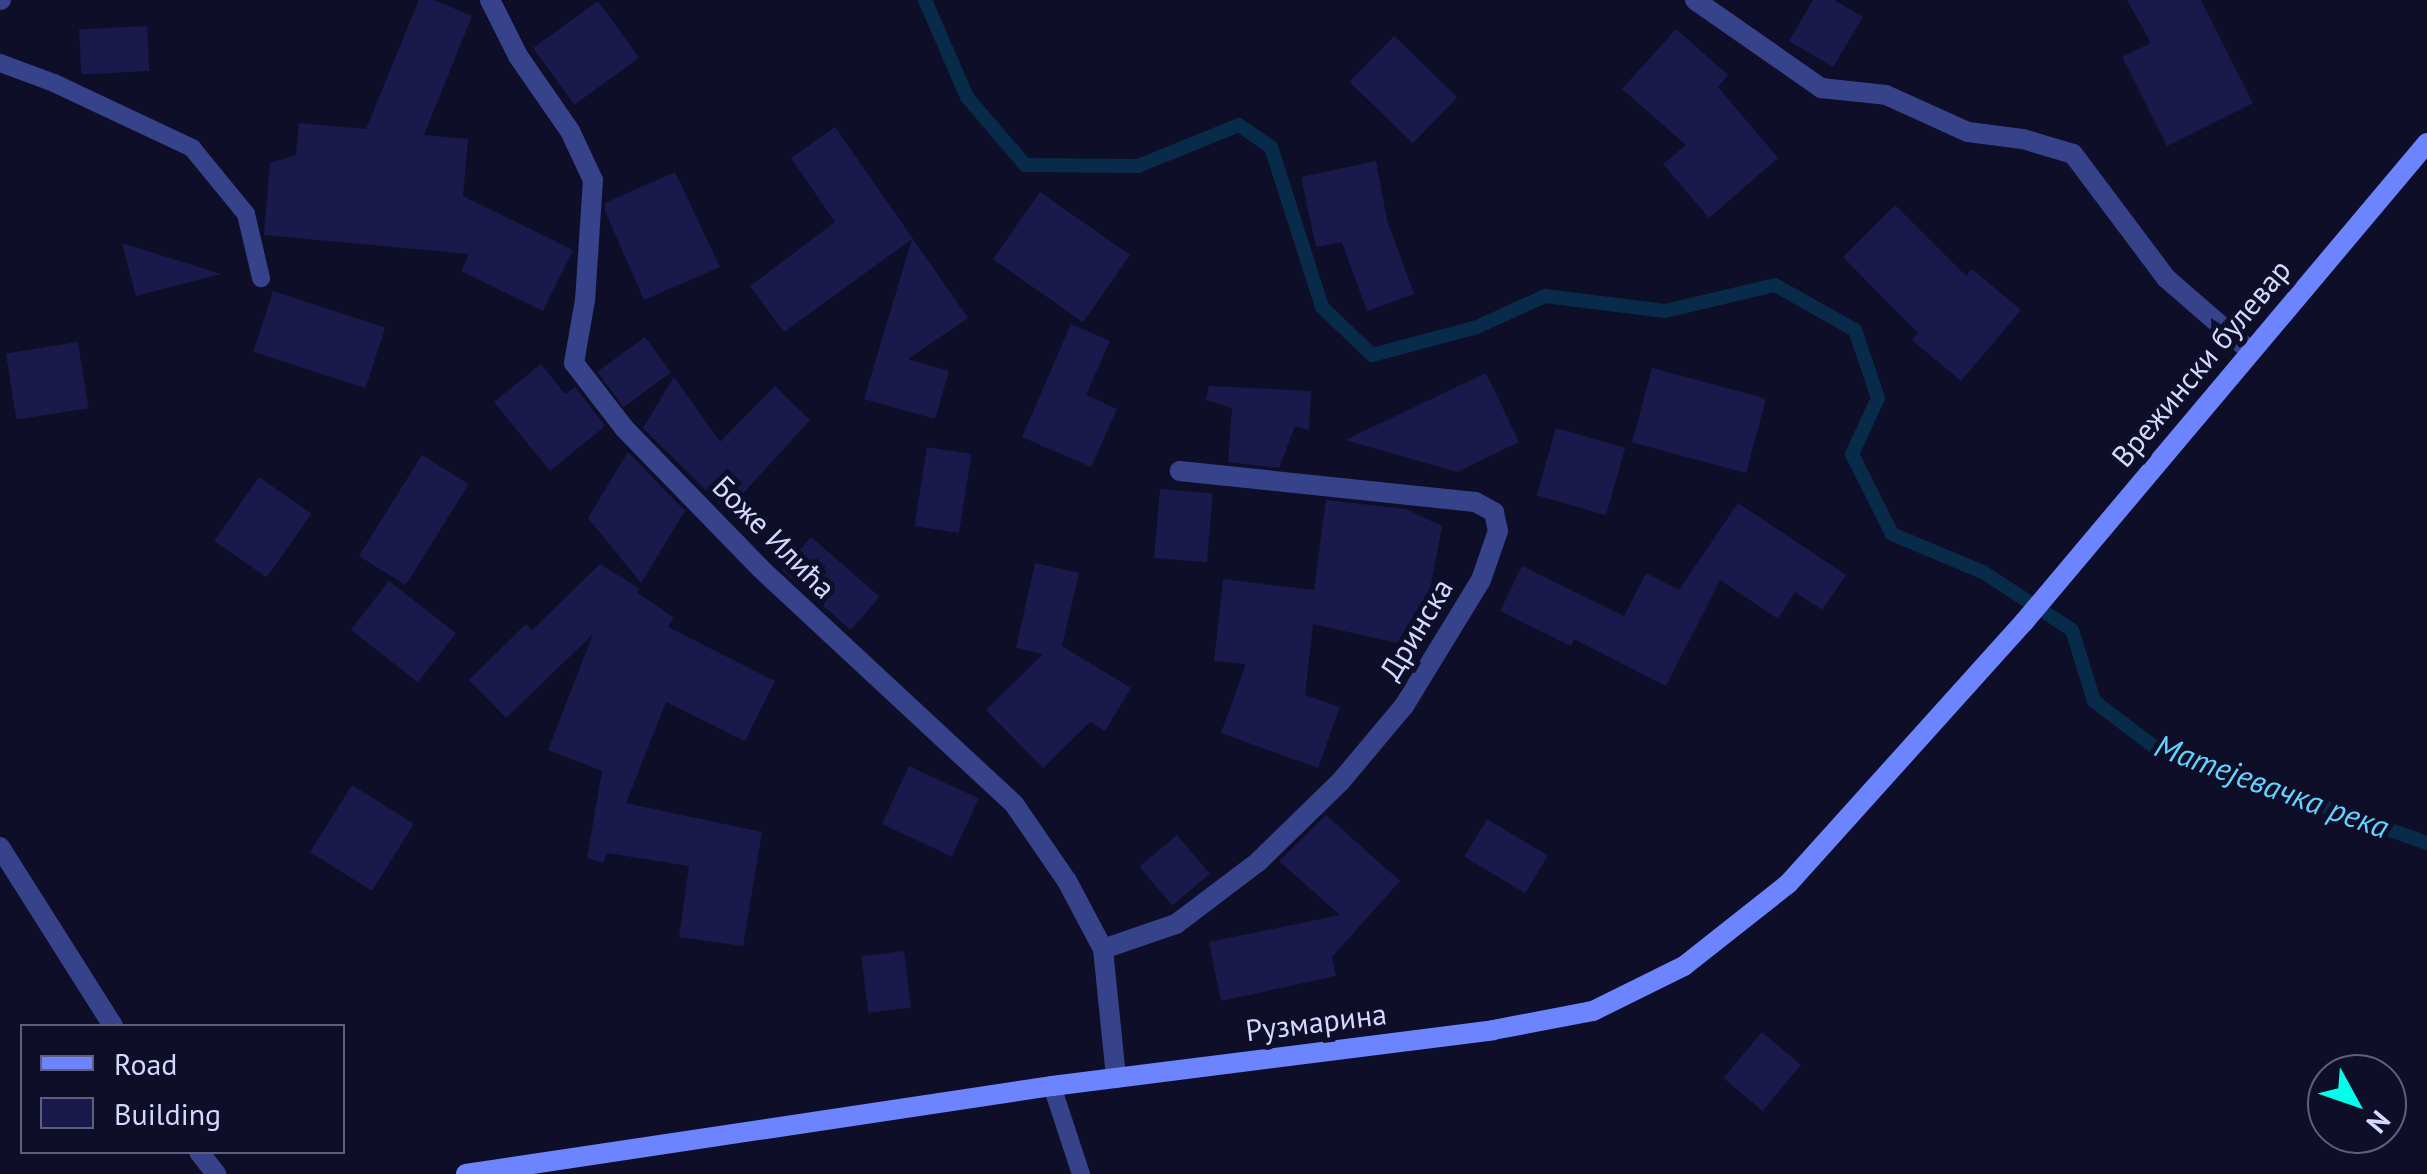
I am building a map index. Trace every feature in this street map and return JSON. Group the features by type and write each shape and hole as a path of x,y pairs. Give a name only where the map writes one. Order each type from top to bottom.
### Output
{"main road":[{"name":"Врежински булевар","path":"2024,622 2427,144"},
{"name":"Рузмарина","path":"466,1174 1052,1086 1493,1030 1592,1011 1669,974 1788,884 2024,622"}],"street":[{"name":"Боже Илића","path":"490,0 518,56 570,131 594,180 585,300 574,363 624,428 760,568 1014,804 1067,882 1103,948 1116,1078"},
{"path":"1695,0 1821,88 1886,95 1968,132 2023,139 2074,154 2166,278 2250,350"},
{"name":"Дринска","path":"1103,948 1176,924 1258,862 1341,781 1404,706 1481,580 1498,531 1494,512 1475,502 1180,471"},
{"path":"0,848 112,1024"},
{"path":"201,1154 216,1174"}],"lane":[{"path":"0,63 54,83 192,148 246,214 261,278"},
{"path":"1052,1086 1081,1174"}],"building":[{"path":"419,0 434,0 472,16 424,135 468,139 463,196 573,250 543,311 461,271 469,254 264,235 270,163 296,155 299,123 366,129"},
{"path":"1813,0 1834,0 1863,17 1833,67 1789,41"},
{"path":"2127,0 2201,0 2253,103 2167,146 2122,57 2151,43"},
{"path":"598,1 639,58 574,105 533,48"},
{"path":"147,26 149,71 81,74 79,30"},
{"path":"1676,29 1728,75 1718,87 1778,158 1709,218 1663,164 1686,145 1622,89"},
{"path":"1394,36 1457,97 1413,143 1350,82"},
{"path":"835,127 968,318 908,359 949,371 935,419 864,399 912,239 784,332 750,286 835,222 791,158"},
{"path":"1376,161 1387,220 1414,294 1367,311 1342,242 1316,247 1301,177"},
{"path":"675,172 720,267 644,300 605,203"},
{"path":"1040,192 1130,255 1083,322 993,259"},
{"path":"1895,205 1966,276 1972,269 2021,310 1961,381 1912,340 1918,333 1843,257"},
{"path":"122,243 221,274 136,296"},
{"path":"273,291 385,327 365,388 253,352"},
{"path":"1071,324 1110,341 1086,395 1117,409 1091,467 1022,437"},
{"path":"645,337 671,373 623,407 597,372"},
{"path":"78,342 88,408 16,420 6,353"},
{"path":"541,364 565,394 575,387 605,426 550,471 494,402"},
{"path":"1652,368 1766,399 1746,473 1632,442"},
{"path":"1486,373 1519,442 1457,472 1345,440"},
{"path":"674,377 720,442 775,386 810,420 727,511 643,428"},
{"path":"1209,386 1311,391 1309,430 1295,426 1279,468 1228,462 1232,408 1206,400"},
{"path":"1556,428 1625,448 1606,515 1537,495"},
{"path":"927,447 971,454 959,533 914,526"},
{"path":"628,452 685,511 641,583 588,518"},
{"path":"422,455 469,484 406,585 359,556"},
{"path":"259,477 311,514 267,578 214,541"},
{"path":"1160,489 1213,494 1207,562 1154,558"},
{"path":"1326,500 1406,509 1442,526 1419,648 1313,624 1305,695 1340,707 1318,768 1221,733 1246,664 1214,661 1223,579 1314,590"},
{"path":"1738,503 1846,575 1822,610 1795,592 1778,619 1720,580 1666,686 1574,639 1571,646 1500,611 1522,566 1624,616 1646,573 1679,590"},
{"path":"811,537 880,597 851,630 782,570"},
{"path":"1035,563 1079,573 1062,646 1131,688 1105,731 1090,722 1043,768 986,710 1043,654 1016,648"},
{"path":"600,564 640,589 637,592 674,618 668,627 775,681 745,741 666,702 626,803 762,832 743,946 679,937 689,866 607,853 603,863 587,858 602,771 548,750 593,634 506,718 469,680 526,624 532,630"},
{"path":"389,581 456,633 418,682 351,630"},
{"path":"909,766 979,799 952,857 882,824"},
{"path":"352,785 414,824 372,891 310,852"},
{"path":"1326,815 1400,881 1332,957 1336,976 1221,1001 1209,942 1340,915 1279,861"},
{"path":"1487,819 1548,856 1525,893 1464,857"},
{"path":"1177,835 1210,874 1172,906 1139,866"},
{"path":"904,951 911,1008 868,1013 861,956"},
{"path":"1762,1032 1801,1065 1763,1111 1723,1078"}],"waterway":[{"name":"Матејевачка река","path":"925,0 967,97 1025,165 1138,166 1239,125 1271,147 1322,307 1372,355 1477,327 1545,296 1665,311 1775,285 1855,330 1878,398 1852,454 1892,534 1983,572 2072,630 2094,701 2153,746 2427,843"}]}
